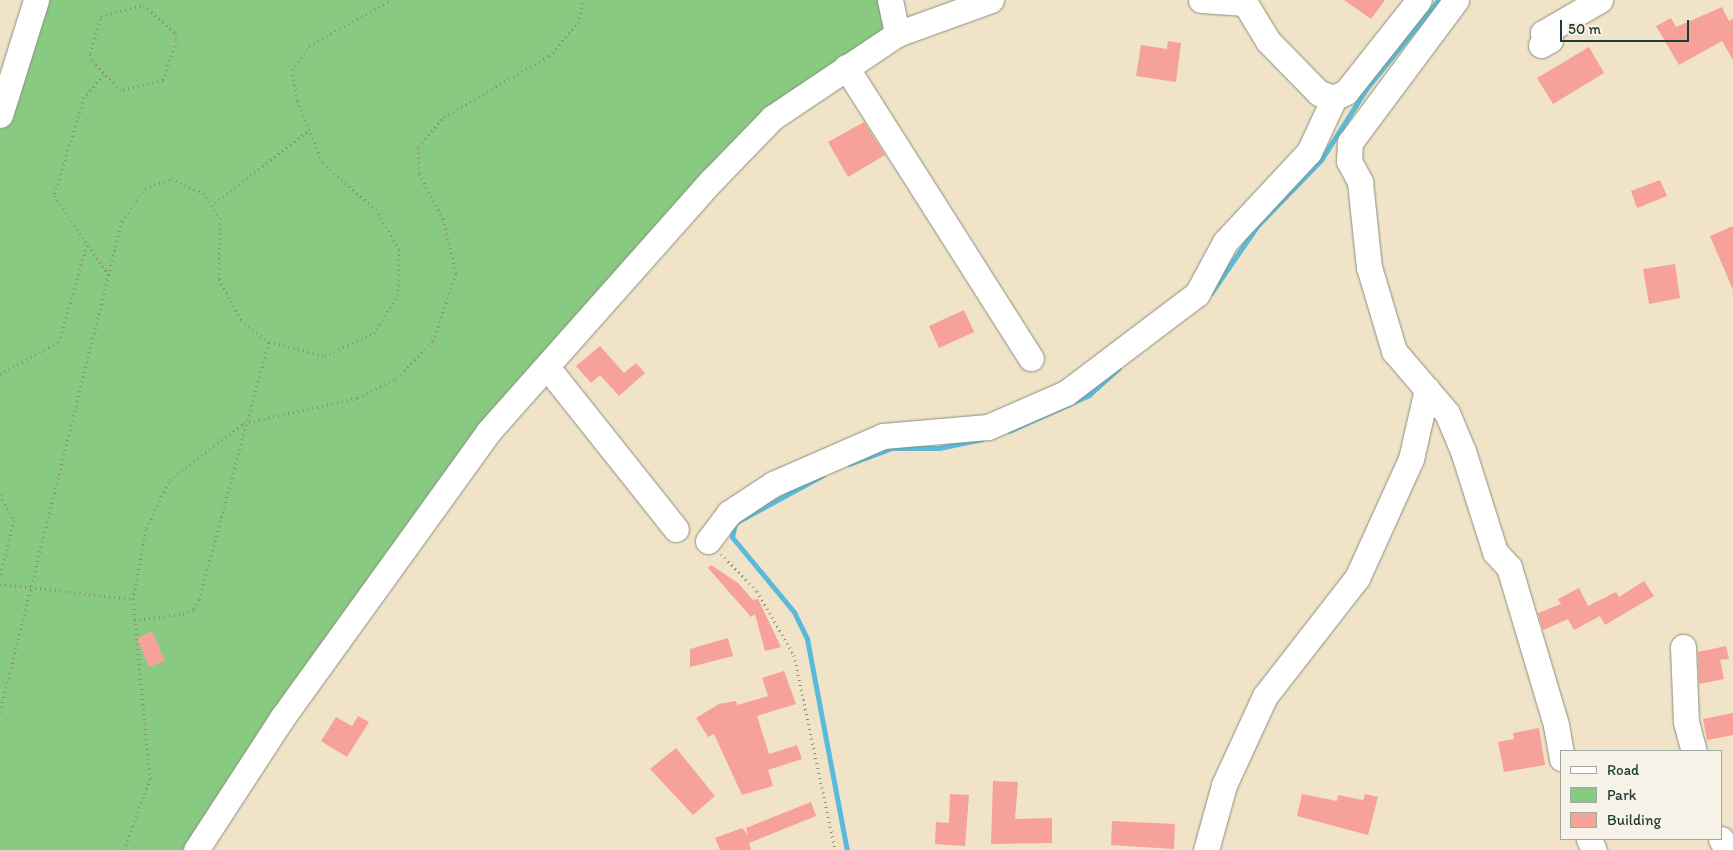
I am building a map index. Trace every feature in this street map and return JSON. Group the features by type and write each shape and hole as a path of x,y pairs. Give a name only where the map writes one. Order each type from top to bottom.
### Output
{"street":[{"path":"0,114 4,89 36,0"},
{"path":"890,0 897,34"},
{"path":"196,850 282,718 437,500 488,432 772,118 897,34 991,0"},
{"path":"1201,0 1245,3 1268,41 1319,93 1340,95"},
{"path":"708,541 729,513 772,484 883,436 988,427 1066,393 1197,294 1225,242 1309,152 1340,95 1419,0"},
{"path":"1456,0 1350,142 1349,161 1366,212 1369,267 1394,351 1447,413 1496,552 1509,567 1556,725 1561,750"},
{"path":"1541,45 1550,40 1543,33 1600,0"},
{"path":"846,67 1031,358"},
{"path":"1340,95 1360,127"},
{"path":"547,367 676,529"},
{"path":"1206,850 1224,786 1265,696 1357,578 1411,459 1427,389"},
{"path":"1683,647 1686,722 1694,750"}],"path":[{"path":"0,712 122,221 145,188 171,179 203,193 220,218 219,279 241,320 269,342 325,356 374,333 398,295 399,249 376,210 322,162 309,130 292,70 309,46 391,0"},
{"path":"124,850 150,779 133,599 146,528 170,480 244,423 358,398 397,378 433,342 456,273 443,219 419,173 418,146 444,117 549,56 578,23 583,0"},
{"path":"146,5 175,33 163,80 121,90 104,75 89,57 103,14 146,5"},
{"path":"104,75 84,97 54,196 109,275"},
{"path":"211,206 309,130"},
{"path":"0,374 59,342 87,244"},
{"path":"134,620 194,609 244,423 269,342"},
{"path":"0,495 14,520 0,576"},
{"path":"708,541 757,591 794,655 835,850"},
{"path":"0,584 31,590 133,599"}],"green space":[{"path":"36,0 890,0 897,34 772,118 547,367 196,850 0,850 0,115"}],"building":[{"path":"1344,0 1385,0 1371,19"},
{"path":"1722,7 1729,21 1733,19 1733,60 1722,41 1679,65 1656,26 1671,18 1676,27"},
{"path":"1168,41 1181,43 1176,82 1136,76 1141,45 1167,49"},
{"path":"1589,47 1604,73 1553,104 1537,78"},
{"path":"864,122 885,155 848,177 828,142"},
{"path":"1660,180 1667,196 1637,208 1631,191"},
{"path":"1733,226 1733,290 1710,236"},
{"path":"1675,264 1680,298 1649,304 1643,269"},
{"path":"964,310 974,332 939,348 929,326"},
{"path":"600,346 624,373 636,363 645,373 619,396 600,375 591,383 576,366"},
{"path":"711,565 738,583 753,600 758,599 781,647 765,651 755,614 751,617 708,568"},
{"path":"1644,581 1654,596 1605,625 1600,616 1574,630 1568,619 1543,630 1538,613 1561,604 1558,599 1579,588 1588,606 1616,592 1619,597"},
{"path":"152,631 165,661 149,667 137,638"},
{"path":"728,638 733,656 690,667 690,649"},
{"path":"1726,646 1729,659 1720,660 1724,679 1699,684 1698,652"},
{"path":"784,671 796,704 757,716 769,754 797,745 802,759 768,770 773,786 742,795 714,734 708,737 696,718 719,704 736,701 737,705 768,696 762,678"},
{"path":"1733,713 1733,735 1707,740 1703,719"},
{"path":"358,716 369,722 347,757 321,741 336,717 352,726"},
{"path":"1539,728 1545,765 1504,772 1498,742 1514,739 1513,733"},
{"path":"676,748 715,796 693,815 650,769"},
{"path":"993,781 1018,782 1015,819 1052,818 1052,843 991,844"},
{"path":"950,794 969,795 965,846 935,844 936,822 949,823"},
{"path":"1302,794 1337,801 1338,795 1363,800 1365,794 1378,797 1368,835 1297,816"},
{"path":"811,802 816,816 749,843 751,850 720,850 715,838 742,828 748,835 746,828"},
{"path":"1112,821 1175,824 1174,849 1111,845"}],"waterway":[{"path":"1211,293 1257,226 1321,160 1366,89 1438,0"},
{"path":"1009,431 1089,395 1119,368"},
{"path":"849,464 892,448 939,448 982,439"},
{"path":"823,475 735,523 732,537 794,612 807,639 847,850"}]}
